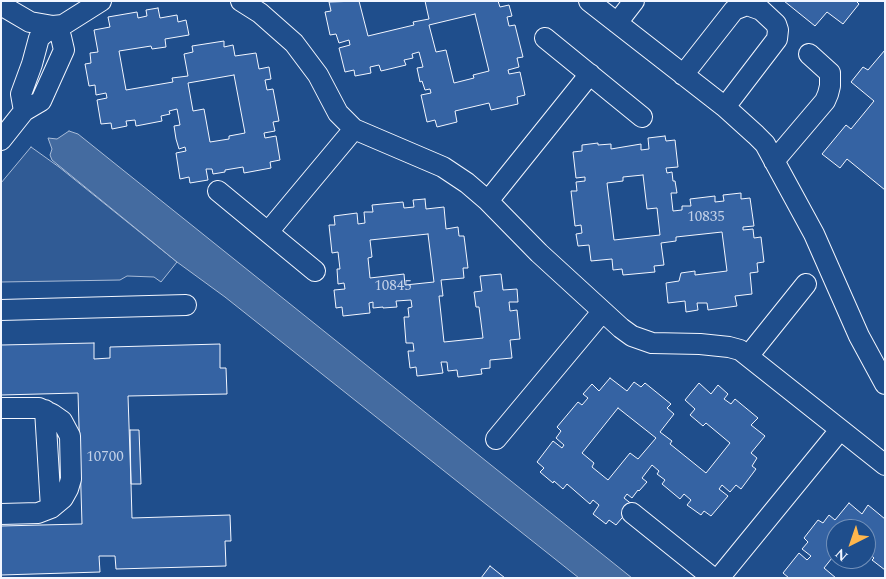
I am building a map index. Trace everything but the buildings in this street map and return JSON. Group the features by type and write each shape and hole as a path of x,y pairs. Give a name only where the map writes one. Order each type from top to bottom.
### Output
{"street":[{"path":"1,5 30,22 53,26 63,25 101,1"},
{"path":"241,1 260,13 300,50 318,75 338,113 354,130 443,168 467,183 602,312 632,336 647,342 729,347 740,350 885,465"},
{"path":"589,1 725,108 765,144 879,356 885,384"},
{"path":"617,23 634,1"},
{"path":"684,75 734,10 747,5 761,10 776,24 778,30 777,39 725,108"},
{"path":"1,140 24,110 42,101 64,50 61,37 53,26"},
{"path":"546,38 642,116"},
{"path":"774,161 825,101 828,94 830,73 809,54"},
{"path":"488,201 590,74"},
{"path":"268,232 354,130"},
{"path":"218,191 315,271"},
{"path":"749,356 806,284"},
{"path":"1,310 186,305"},
{"path":"496,439 602,312"},
{"path":"1,408 36,408 45,410 62,421 70,436 71,482 63,498 51,508 38,512 1,514"},
{"path":"719,578 840,430"},
{"path":"632,513 713,578"}],"shaded area":[{"path":"69,131 78,134 632,578 579,578 225,297 177,262 52,160 50,155 52,149 48,138 57,139"},
{"path":"31,147 59,167 177,262 161,282 154,277 127,276 120,280 1,282 1,183"}]}
